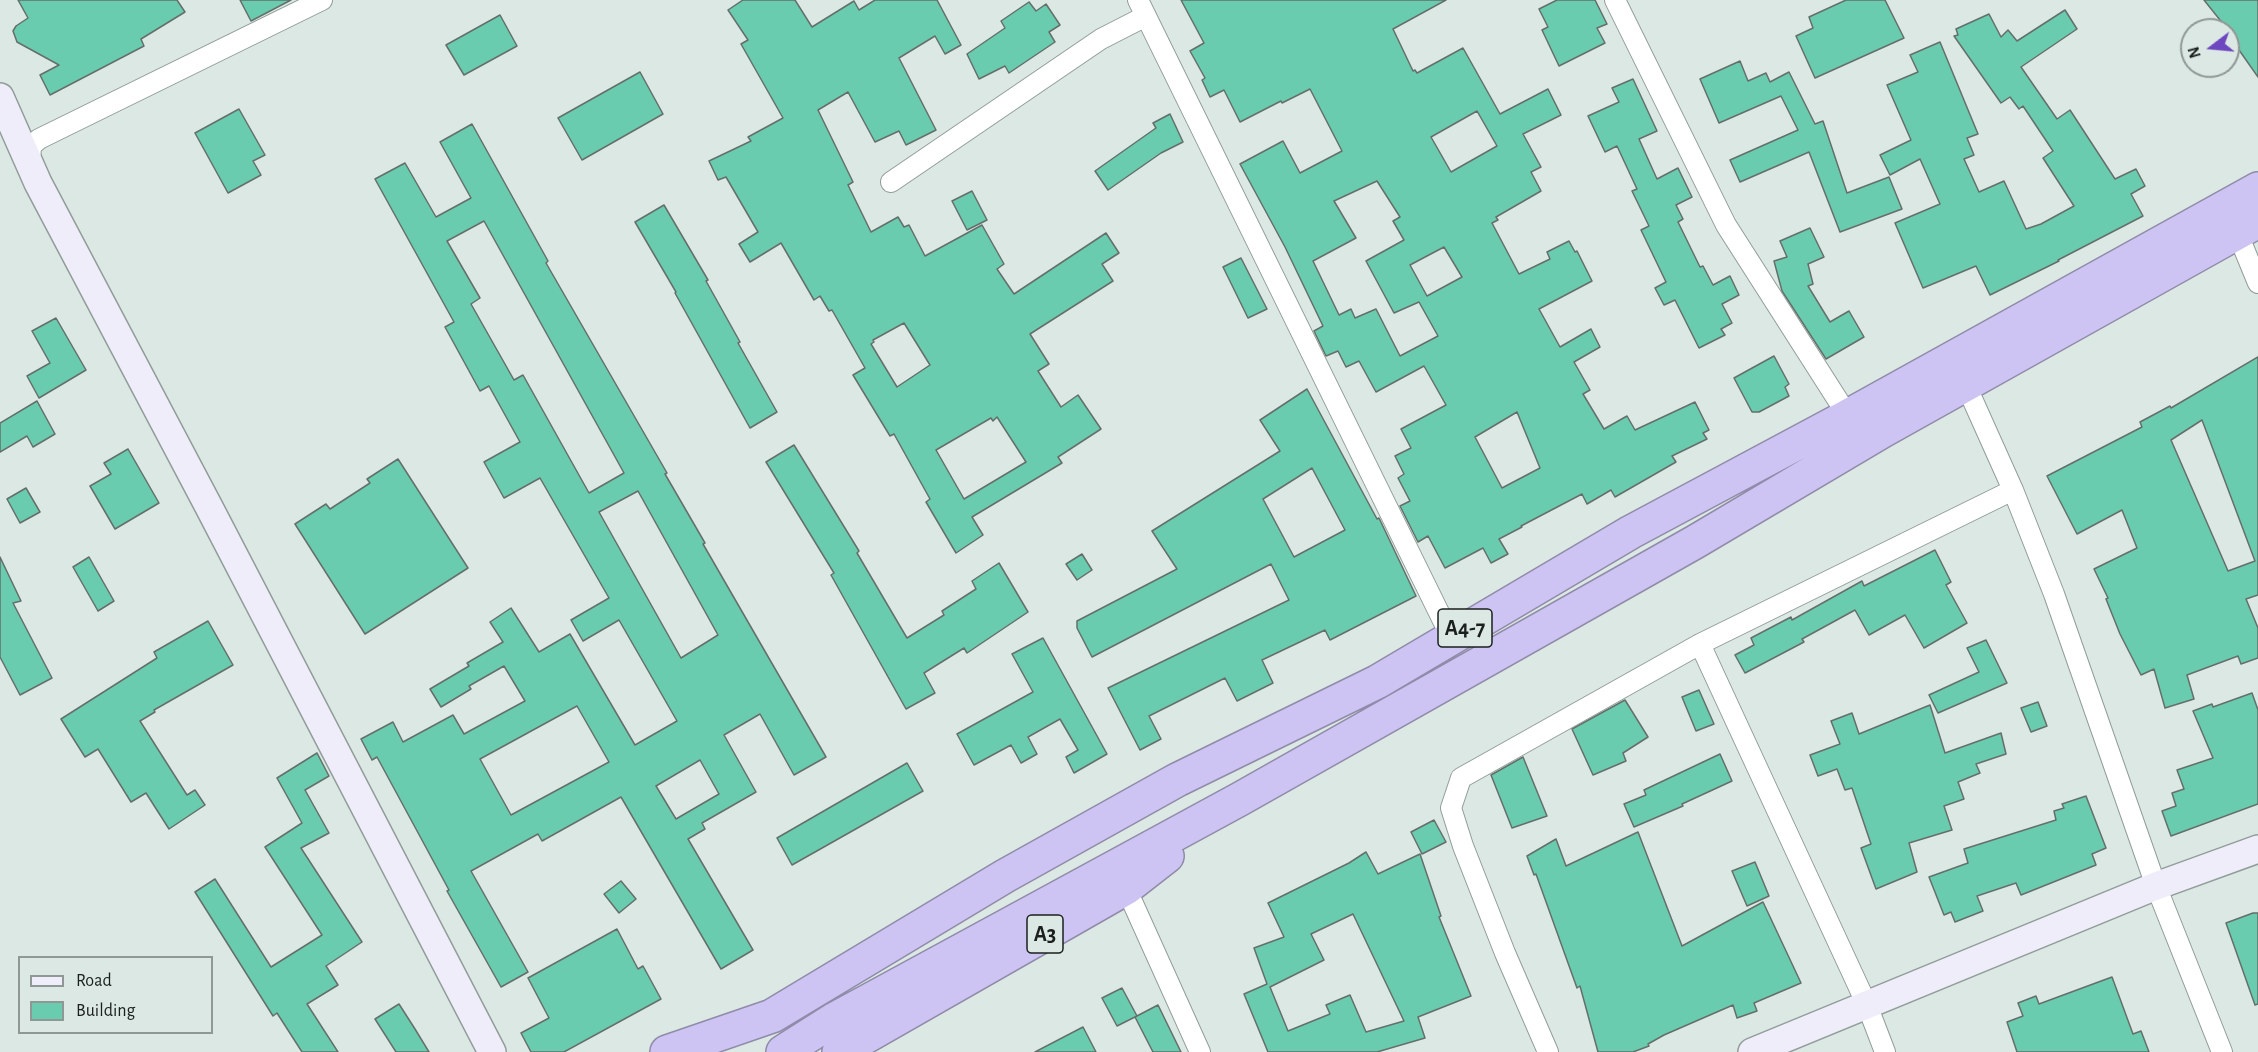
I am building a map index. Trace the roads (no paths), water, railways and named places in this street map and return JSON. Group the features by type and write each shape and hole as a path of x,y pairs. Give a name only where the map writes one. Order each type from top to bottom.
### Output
{"highway":[{"name":"A4-7","path":"713,1052 1005,876 1177,780 1377,682 1631,532 1848,416 2258,189"},
{"name":"A4-7","path":"783,1052 835,1019 1240,799 1695,542 1965,383 2247,226"},
{"name":"A3","path":"850,1049 1126,888 1240,799"},
{"name":"A4-7","path":"667,1052 772,1016"}],"street":[{"path":"30,162 32,146 39,139 322,0"},
{"path":"1615,0 1726,225 1848,416"},
{"path":"891,182 1101,39 1142,8 1451,637"},
{"path":"3,113 492,1052"},
{"path":"2247,226 2258,283"},
{"path":"1965,383 2013,490 2054,594 2156,886 2222,1052"},
{"path":"1548,1052 1504,953 1463,846 1451,808 1461,778 1700,644 2013,490"},
{"path":"1700,644 1867,1005 1886,1052"},
{"path":"1752,1052 2156,886 2258,849"},
{"path":"1126,888 1200,1052"}]}
